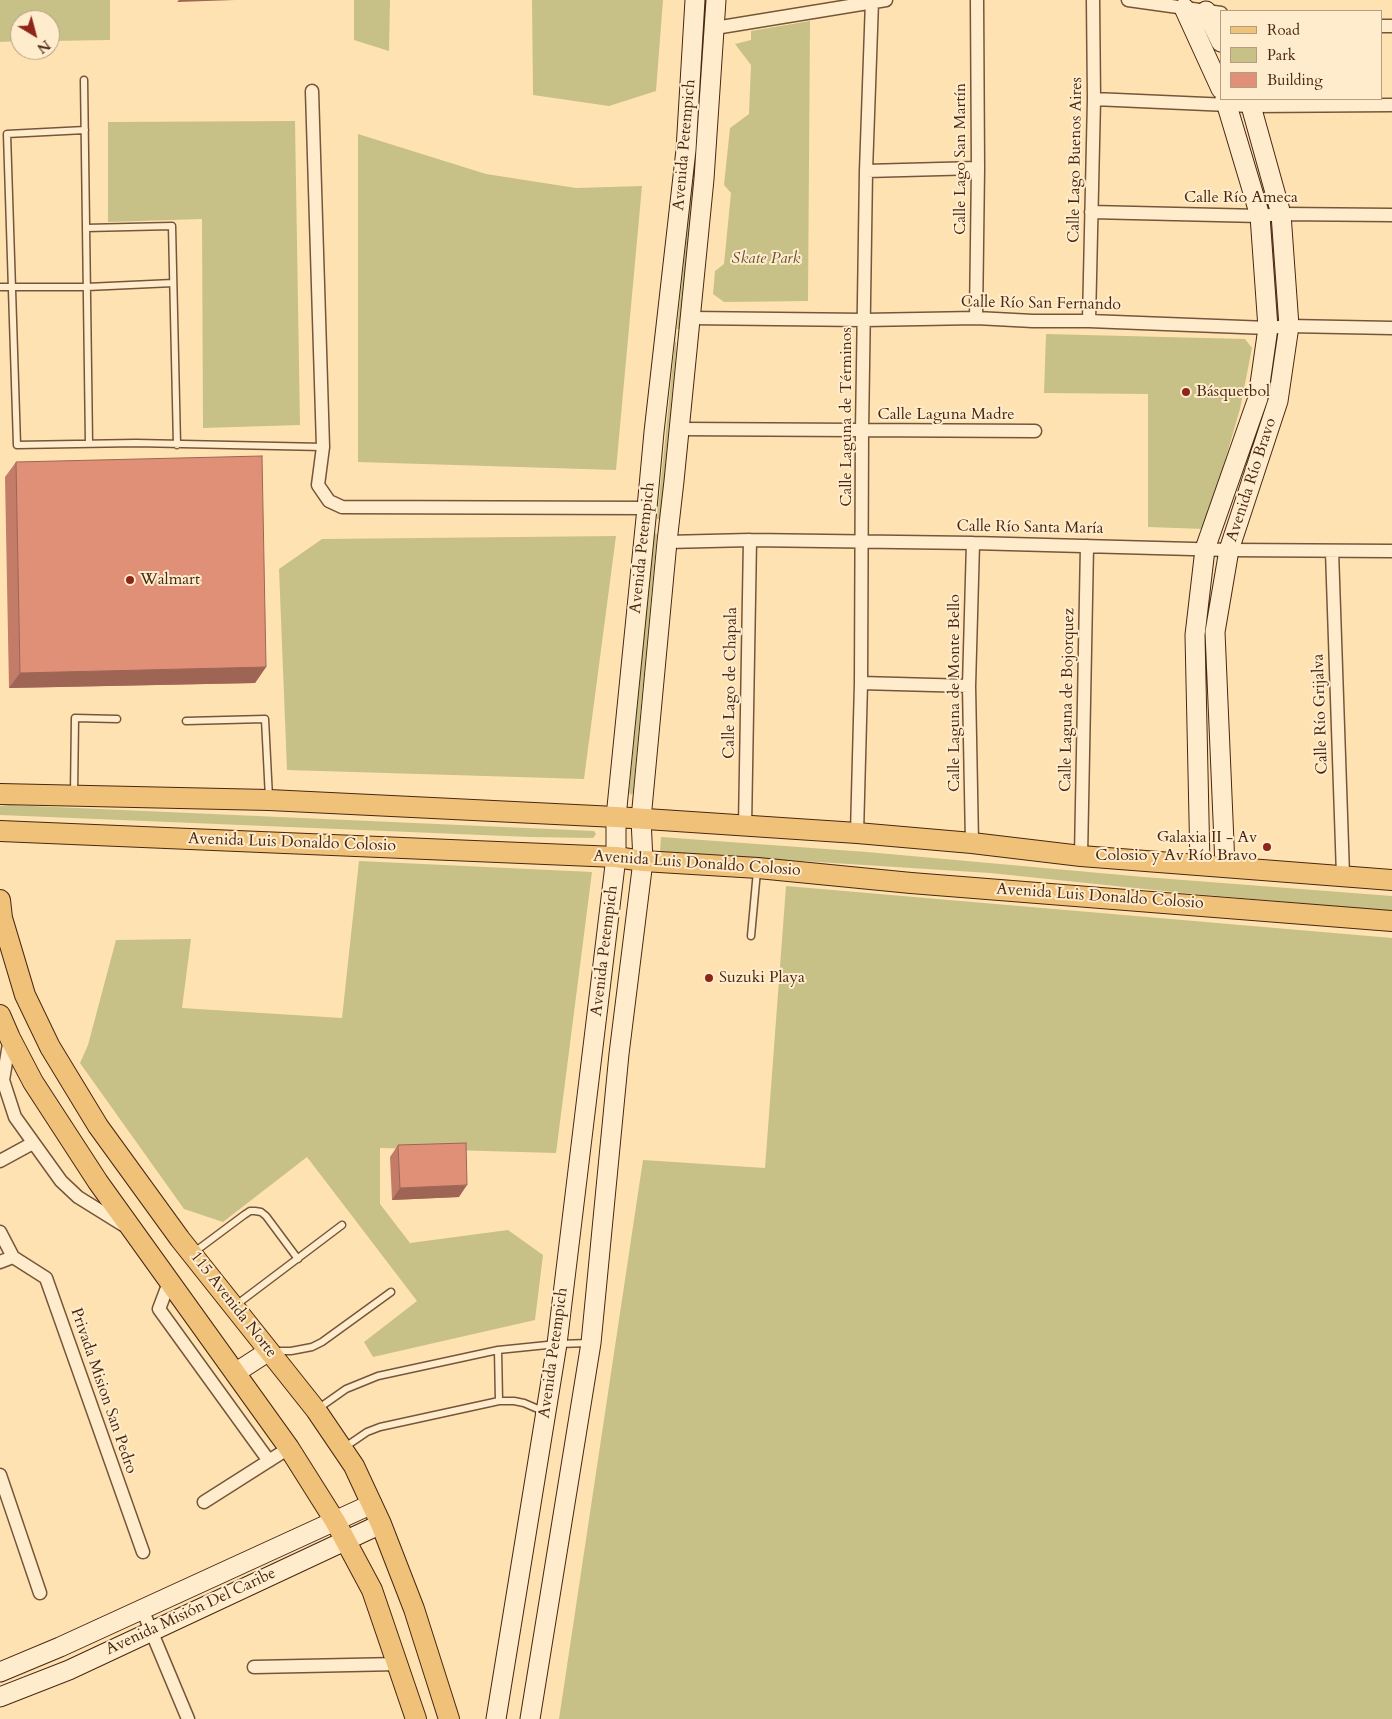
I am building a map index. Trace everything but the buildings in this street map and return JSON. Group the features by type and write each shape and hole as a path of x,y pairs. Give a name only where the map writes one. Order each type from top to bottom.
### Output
{"main road":[{"name":"Avenida Petempich","path":"496,1719 558,1344 616,857 616,817 654,432 686,150 695,0"},
{"name":"Avenida Petempich","path":"530,1719 591,1343 619,1054 643,860 641,819 666,542 674,481 704,179 716,0"},
{"name":"Avenida Río Bravo","path":"1184,8 1220,86"},
{"path":"1213,12 1220,38"},
{"name":"Avenida Río Bravo","path":"1200,864 1196,635 1205,549 1258,398 1268,328 1260,216 1226,100"},
{"name":"Avenida Río Bravo","path":"1225,866 1215,632 1229,550 1278,401 1289,326 1281,214 1249,102"},
{"path":"0,794 269,800 616,817 857,833 972,843 1082,856 1392,880"},
{"name":"Avenida Luis Donaldo Colosio","path":"0,831 616,857 758,868 911,883 1392,921"},
{"name":"115 Avenida Norte","path":"0,900 2,918 26,995 50,1047 98,1126 192,1254 316,1410 358,1473 381,1524 414,1609 449,1719"},
{"path":"0,1015 10,1038 38,1089 98,1182 289,1448 335,1521 372,1590 416,1719"},
{"path":"235,1373 269,1351"},
{"name":"Avenida Misión Del Caribe","path":"0,1672 372,1504"},
{"name":"Avenida Misión Del Caribe","path":"0,1697 68,1670 381,1524"}],"street":[{"path":"715,28 886,0"},
{"name":"Calle Lago San Martín","path":"976,318 978,168 977,0"},
{"name":"Calle Lago Buenos Aires","path":"1088,320 1094,99 1093,0"},
{"path":"1128,0 1213,12"},
{"name":"Calle Laguna de Términos","path":"857,833 861,683 866,171 872,1"},
{"path":"312,91 323,447 318,485 329,501 342,507 647,508"},
{"path":"1094,99 1220,97"},
{"path":"1249,102 1392,104"},
{"path":"866,171 978,168"},
{"name":"Calle Río Ameca","path":"1091,212 1260,216 1281,214 1392,214"},
{"name":"Calle Río San Fernando","path":"690,318 864,320 976,318 1033,321 1088,320 1268,328 1289,326 1392,328"},
{"name":"Calle Laguna Madre","path":"678,429 1034,431"},
{"name":"Calle Río Santa María","path":"666,542 750,540 973,543 1229,550 1392,551"},
{"name":"Calle Lago de Chapala","path":"745,826 750,540"},
{"name":"Calle Laguna de Monte Bello","path":"972,843 969,686 973,543"},
{"name":"Calle Laguna de Bojorquez","path":"1082,856 1087,546"},
{"name":"Calle Río Grijalva","path":"1332,551 1343,875"},
{"path":"861,683 969,686"},
{"path":"10,1038 3,1080 15,1117 61,1181 78,1197 136,1233"},
{"path":"0,1161 33,1143"},
{"path":"0,1232 13,1257 0,1262"},
{"name":"Privada Mision San Pedro","path":"13,1257 46,1278 143,1552"},
{"path":"170,1280 159,1309 269,1461"},
{"path":"204,1502 289,1448"},
{"path":"0,1475 40,1593"},
{"path":"142,1609 188,1719"},
{"path":"254,1667 398,1664"}],"lane":[{"path":"84,80 89,444"},
{"path":"84,130 7,134 18,445 136,443 323,447"},
{"path":"86,228 172,226 177,445"},
{"path":"0,287 87,287 173,283"},
{"path":"74,796 74,718 117,719"},
{"path":"186,720 265,719 269,800"},
{"path":"751,936 758,868"},
{"path":"192,1254 244,1215 250,1211 255,1211 261,1212 266,1216 298,1259"},
{"path":"234,1307 342,1225"},
{"path":"269,1351 291,1351 312,1347 322,1342 391,1292"},
{"path":"316,1410 346,1389 378,1376 498,1350 591,1343"},
{"path":"498,1350 499,1401"},
{"path":"343,1448 366,1432 380,1427 499,1401 524,1403 546,1412"}],"green space":[{"path":"0,0 110,0 110,40 60,41 60,10 10,10 10,42 0,42"},
{"path":"354,0 390,0 389,51 354,40"},
{"path":"532,0 663,0 656,91 609,106 533,95"},
{"path":"704,0 707,0 696,172 693,172"},
{"name":"Skate Park","path":"810,21 808,301 724,302 713,294 715,271 724,264 731,193 724,185 730,128 749,114 751,65 735,44 751,40 751,31"},
{"path":"295,121 300,425 203,428 202,219 108,222 108,122"},
{"path":"358,134 486,174 576,188 642,186 616,470 358,462"},
{"path":"692,185 694,185 679,329 677,329"},
{"path":"1046,334 1245,339 1252,348 1240,409 1205,529 1148,527 1148,394 1044,393"},
{"path":"675,342 676,352 660,519 657,519"},
{"path":"654,533 657,534 633,793 631,795 629,792"},
{"path":"616,536 584,779 287,770 279,569 322,539"},
{"path":"0,806 594,831 596,834 593,838 530,837 0,815"},
{"path":"661,837 867,852 1144,877 1392,896 1392,911 1183,893 990,873 660,852"},
{"path":"359,861 592,872 556,1153 380,1148 380,1204 410,1243 508,1230 543,1255 535,1320 373,1357 364,1342 417,1301 307,1157 223,1222 184,1209 80,1063 88,1045 116,940 191,939 182,1008 342,1018"},
{"path":"786,886 1392,938 1392,1719 559,1719 643,1160 765,1168"}],"place":[{"name":"Básquetbol","path":"1186,392"},
{"name":"Walmart","path":"130,580"},
{"name":"Galaxia II - Av Colosio y Av Río Bravo","path":"1267,847"},
{"name":"Suzuki Playa","path":"709,978"}]}
